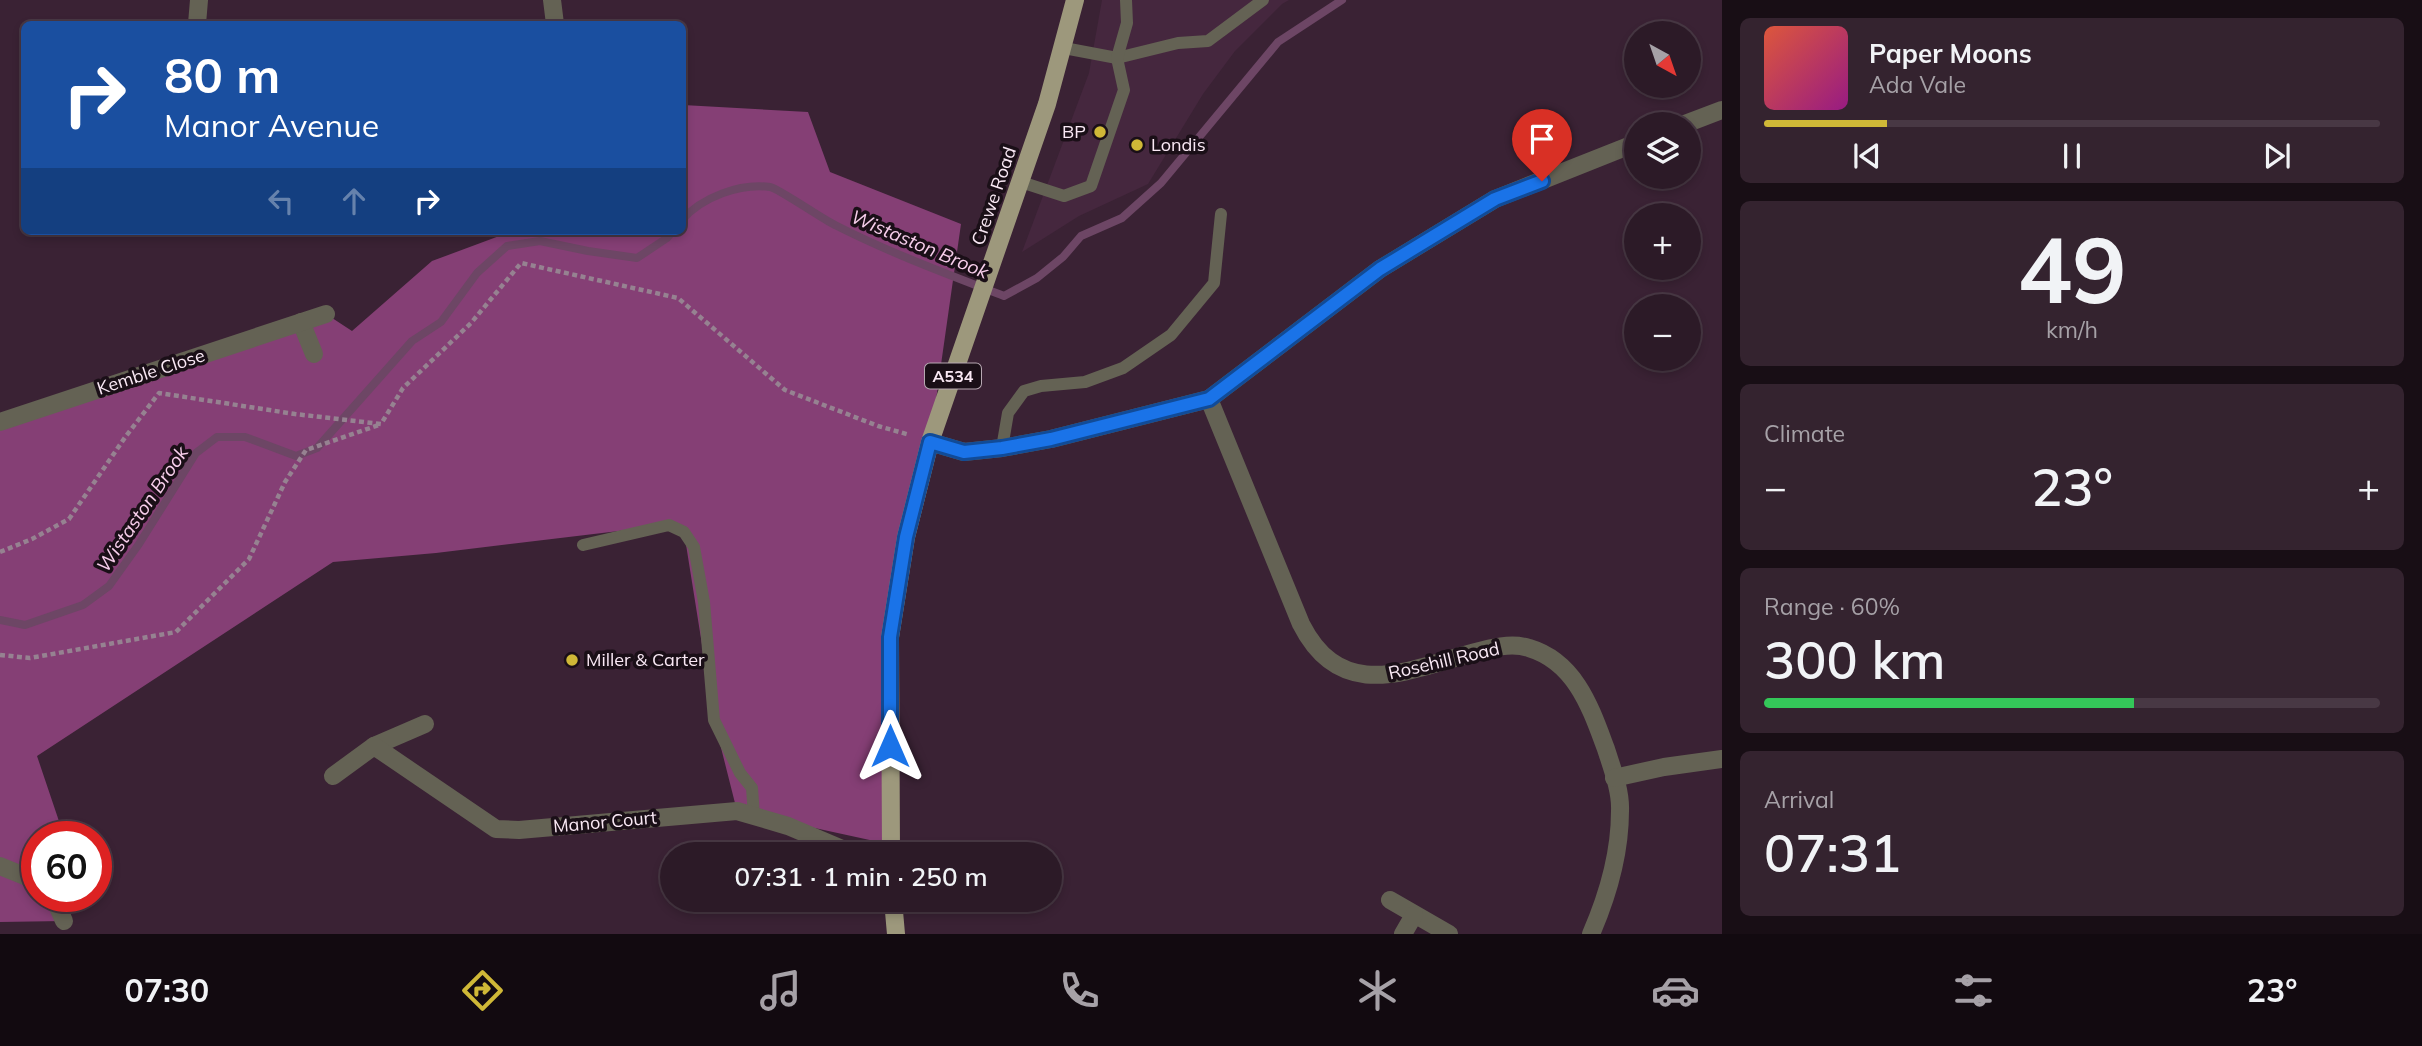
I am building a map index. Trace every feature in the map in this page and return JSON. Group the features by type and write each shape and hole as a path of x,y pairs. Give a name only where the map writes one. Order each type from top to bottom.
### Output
{"main road":[{"name":"Crewe Road","path":"930,442 1021,182 1064,48 1075,0"},
{"name":"A534","path":"891,842 890,637 906,537 930,442"},
{"path":"894,912 896,934"}],"street":[{"path":"197,21 199,0"},
{"path":"552,0 555,21"},
{"path":"1701,118 1722,110"},
{"path":"930,442 964,452 1002,448 1051,439 1209,399 1380,269 1495,199 1624,149"},
{"name":"Kemble Close","path":"0,422 326,314"},
{"path":"301,322 314,354"},
{"name":"Rosehill Road","path":"1209,399 1308,637 1316,649 1340,668 1367,676 1382,677 1498,646 1514,645 1530,648 1550,658 1566,670 1585,696 1614,778 1620,807 1619,833 1611,880 1591,934"},
{"path":"332,776 374,746 425,724"},
{"name":"Manor Court","path":"374,746 496,829 519,830 737,811 788,826 826,842"},
{"path":"1614,778 1664,767 1722,759"},
{"path":"0,866 21,875"},
{"path":"1390,900 1449,934"},
{"path":"60,912 64,921"},
{"path":"1404,934 1414,915"}],"lane":[{"path":"1021,182 1064,196 1091,186 1125,90 1117,58 1127,23 1126,0"},
{"path":"1064,48 1117,58 1178,43 1208,41 1263,0"},
{"path":"1002,448 1008,413 1024,391 1041,386 1085,382 1123,368 1171,335 1213,284 1221,214"},
{"path":"583,545 669,525 684,532 694,547 704,602 714,720 740,773 752,788 754,816"}],"path":[{"path":"0,655 30,658 176,632 250,559 285,482 306,450 381,424 403,388 471,323 521,262 678,298 785,390 878,426 930,442"},
{"path":"0,552 69,519 125,436 159,393 381,424"}],"shaded area":[{"path":"1102,0 1289,0 1235,51 1203,94 1148,184 1079,216 1022,252 1089,73"},
{"path":"686,105 808,112 830,172 961,224 930,442 885,669 888,842 737,811 714,720 684,532 669,525 436,553 333,562 37,756 59,821 21,821 21,912 69,912 64,921 0,922 0,422 326,314 352,331 432,261 502,235 686,235"}],"waterway":[{"name":"Wistaston Brook","path":"686,216 722,193 746,187 770,187 856,235 1004,296 1037,278 1063,257 1081,236 1122,218 1161,183 1278,42 1342,0"},
{"name":"Wistaston Brook","path":"0,620 25,625 83,605 109,586 139,544 196,453 217,437 245,437 296,456 317,448 412,341 441,322 477,273 507,246 540,241 637,258 670,235"}],"place":[{"name":"BP","path":"1100,132"},
{"name":"Londis","path":"1137,145"},
{"name":"Miller & Carter","path":"572,660"}],"route":[{"path":"890,746 890,637 906,537 930,442 964,452 1002,448 1051,439 1209,399 1380,269 1495,199 1542,181"}]}
